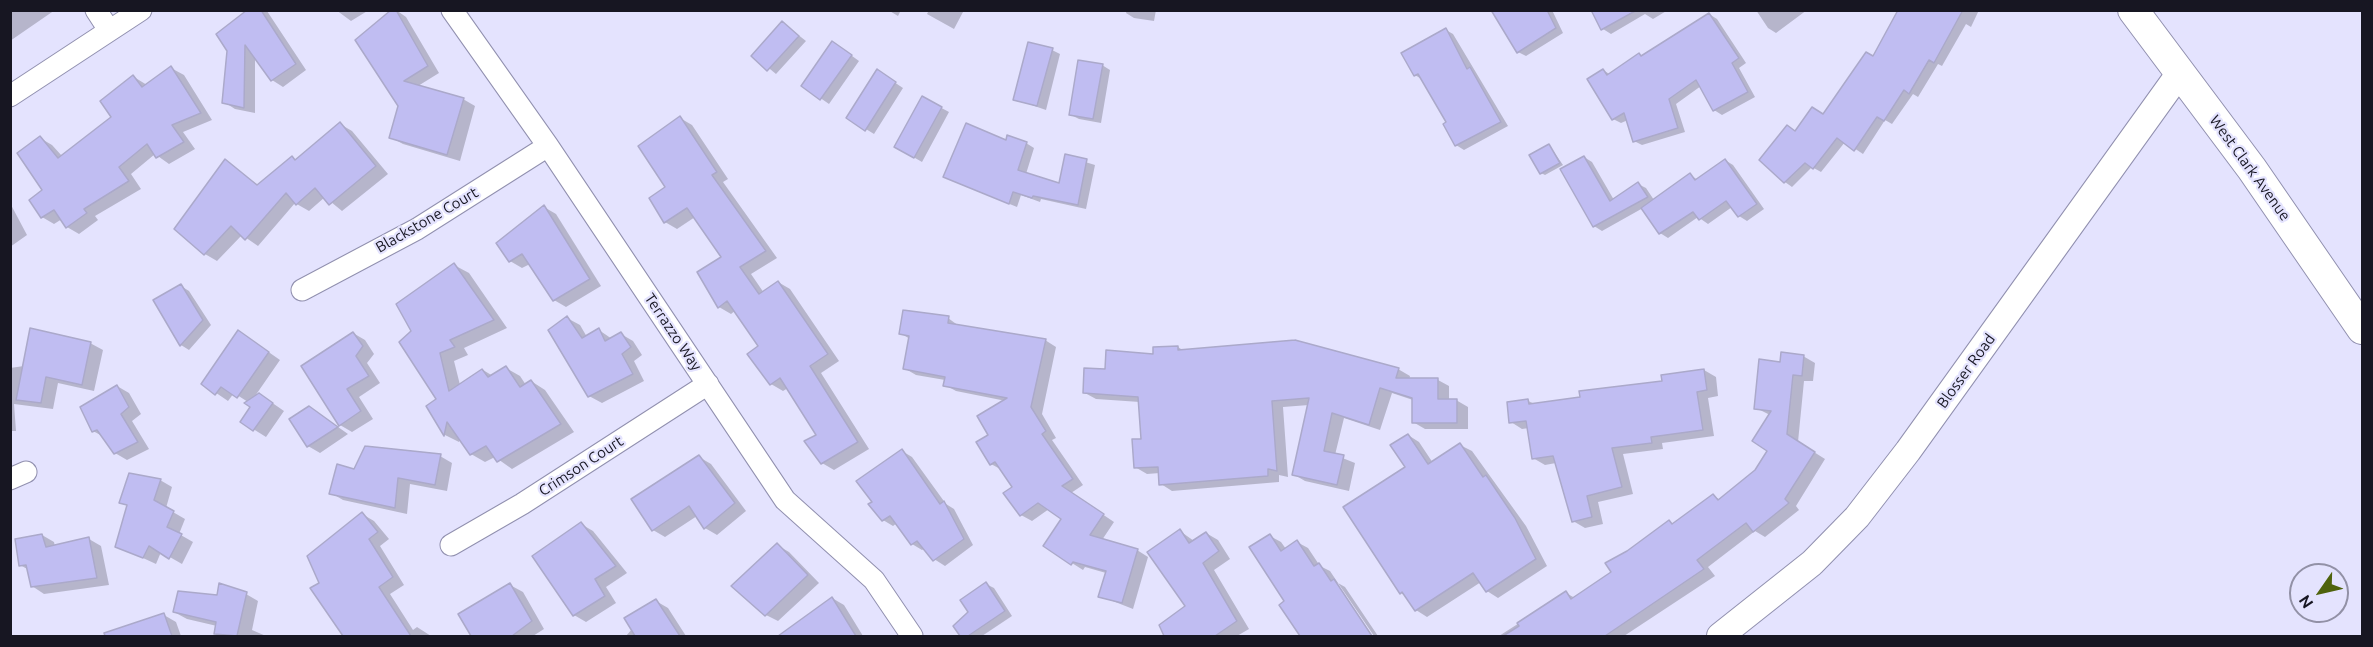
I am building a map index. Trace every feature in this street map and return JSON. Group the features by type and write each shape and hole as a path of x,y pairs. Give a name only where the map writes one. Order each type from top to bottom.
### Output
{"main road":[{"name":"West Clark Avenue","path":"2133,10 2252,169 2362,329"}],"street":[{"path":"96,10 109,30"},
{"path":"10,96 141,10"},
{"name":"Terrazzo Way","path":"452,10 548,146 784,500 874,580 912,636"},
{"name":"Blosser Road","path":"1720,636 1812,563 1857,517 1921,434 2179,74"},
{"name":"Blackstone Court","path":"302,290 417,229 548,146"},
{"name":"Crimson Court","path":"451,545 522,504 708,384"}],"building":[{"path":"247,10 261,10 296,64 271,81 245,45 244,108 222,103 227,51 216,34"},
{"path":"391,10 396,10 428,66 404,81 464,98 447,155 389,138 398,106 355,40"},
{"path":"1491,10 1547,10 1556,28 1517,53"},
{"path":"1591,10 1637,10 1601,30"},
{"path":"1898,10 1963,10 1934,63 1929,60 1909,94 1904,90 1884,121 1877,117 1854,151 1837,138 1813,169 1805,163 1784,183 1759,160 1787,125 1795,131 1812,107 1823,114 1866,52 1873,56"},
{"path":"1709,13 1739,58 1732,63 1748,92 1713,111 1696,80 1669,99 1678,128 1633,142 1624,113 1612,120 1587,79 1603,69 1607,75 1639,53 1641,56"},
{"path":"782,21 799,36 767,71 751,56"},
{"path":"1446,28 1467,69 1470,67 1501,122 1455,146 1443,124 1446,122 1418,74 1414,76 1401,53"},
{"path":"832,41 852,55 820,100 801,86"},
{"path":"1028,42 1053,48 1037,106 1013,100"},
{"path":"1078,60 1103,64 1093,119 1069,115"},
{"path":"171,66 201,113 172,125 184,142 156,158 147,144 119,167 129,181 84,209 87,213 66,228 54,210 41,218 29,200 42,190 17,153 40,136 58,158 111,117 100,101 133,75 142,87"},
{"path":"877,69 896,82 865,131 846,118"},
{"path":"922,96 942,107 914,158 894,147"},
{"path":"680,116 717,172 712,175 766,251 740,267 759,294 778,281 828,354 810,366 858,442 821,464 804,441 816,435 780,378 770,385 747,354 758,346 727,301 718,308 697,272 721,257 687,208 664,223 649,198 665,187 638,146"},
{"path":"340,122 376,166 329,205 315,188 296,205 286,193 245,240 231,226 204,255 174,229 225,159 257,185 292,156 295,160"},
{"path":"966,123 1006,140 1007,135 1027,142 1018,170 1059,183 1065,154 1087,159 1078,205 1033,196 1032,198 1013,192 1009,204 943,177"},
{"path":"1549,144 1560,163 1540,174 1529,155"},
{"path":"1584,156 1610,201 1638,182 1648,197 1593,227 1560,169"},
{"path":"1725,159 1757,204 1738,217 1726,201 1699,220 1693,212 1659,234 1641,208 1690,173 1695,180"},
{"path":"544,205 590,279 553,301 522,254 509,262 496,243"},
{"path":"454,263 494,320 450,340 455,347 440,353 449,391 482,369 488,377 506,366 520,387 531,380 561,424 497,462 486,446 470,455 447,422 444,436 426,406 436,399 399,342 411,331 396,304"},
{"path":"181,284 203,320 180,346 153,300"},
{"path":"903,310 949,316 948,323 1046,339 1031,407 1046,431 1042,434 1073,479 1062,486 1104,514 1090,535 1138,549 1122,603 1098,597 1106,571 1073,562 1071,565 1043,546 1061,519 1038,503 1020,516 1003,493 1012,487 995,462 990,465 976,442 988,435 977,416 1007,398 943,386 945,377 903,369 909,336 899,334"},
{"path":"567,316 582,338 599,328 605,341 621,332 631,347 622,354 633,374 588,397 548,330"},
{"path":"30,328 91,342 82,385 46,377 41,403 16,400"},
{"path":"238,330 269,352 237,398 221,387 215,395 201,384"},
{"path":"353,332 363,346 356,356 369,376 347,389 361,411 339,426 301,366"},
{"path":"1295,340 1399,368 1396,378 1438,378 1438,399 1457,399 1457,423 1412,423 1412,398 1380,388 1369,425 1332,413 1324,451 1344,455 1337,485 1292,475 1309,398 1272,401 1277,471 1268,469 1268,476 1159,485 1158,467 1134,468 1132,439 1141,439 1138,397 1083,393 1084,368 1105,369 1106,350 1153,354 1153,347 1178,346 1178,350"},
{"path":"1781,352 1804,355 1802,376 1793,375 1787,434 1815,452 1785,499 1789,503 1753,532 1746,523 1697,560 1704,569 1605,636 1503,636 1519,626 1517,623 1566,591 1571,599 1611,572 1605,563 1627,551 1669,520 1672,524 1713,494 1718,500 1755,470 1767,451 1752,441 1771,411 1754,409 1759,359 1780,362"},
{"path":"1704,369 1707,390 1697,392 1703,430 1651,437 1652,443 1612,448 1622,487 1587,496 1592,517 1572,522 1553,456 1532,459 1526,421 1509,423 1507,402 1528,399 1529,404 1580,397 1579,391 1662,381 1661,375"},
{"path":"117,385 129,407 121,414 138,442 114,454 97,430 92,432 80,407"},
{"path":"259,393 273,403 253,431 240,422 250,407 244,403"},
{"path":"309,406 338,427 307,447 289,419"},
{"path":"1408,434 1428,464 1460,443 1483,477 1486,475 1515,518 1536,559 1486,592 1473,573 1415,611 1402,592 1400,594 1343,507 1405,467 1390,445"},
{"path":"365,446 441,454 435,485 398,478 395,508 329,494 337,464 354,469"},
{"path":"902,449 940,504 944,501 964,539 933,561 917,541 911,545 890,516 882,521 868,504 872,502 856,481"},
{"path":"699,455 735,503 704,529 689,506 652,531 631,499"},
{"path":"129,473 161,479 154,500 174,511 167,527 182,534 169,559 149,546 143,558 115,547 127,505 119,503"},
{"path":"362,512 378,532 369,539 393,577 379,587 411,636 343,636 310,588 319,583 307,556"},
{"path":"581,522 616,566 595,579 605,596 573,616 532,556"},
{"path":"1180,529 1189,543 1206,532 1219,551 1203,563 1237,621 1215,636 1164,636 1159,625 1185,606 1147,552"},
{"path":"42,534 46,547 89,537 97,578 31,587 26,565 19,566 15,539"},
{"path":"1270,534 1281,551 1297,540 1314,566 1319,563 1331,581 1334,579 1372,636 1300,636 1279,605 1284,601 1249,547"},
{"path":"777,543 808,575 765,616 731,586"},
{"path":"986,582 1005,611 968,636 960,636 953,626 968,612 960,600"},
{"path":"219,583 247,592 237,636 214,634 216,622 173,612 178,591 217,595"},
{"path":"510,583 532,621 512,636 471,636 458,614"},
{"path":"832,597 856,636 778,636"},
{"path":"656,599 680,636 635,636 624,618"},
{"path":"164,613 172,636 105,636 104,633"}]}
